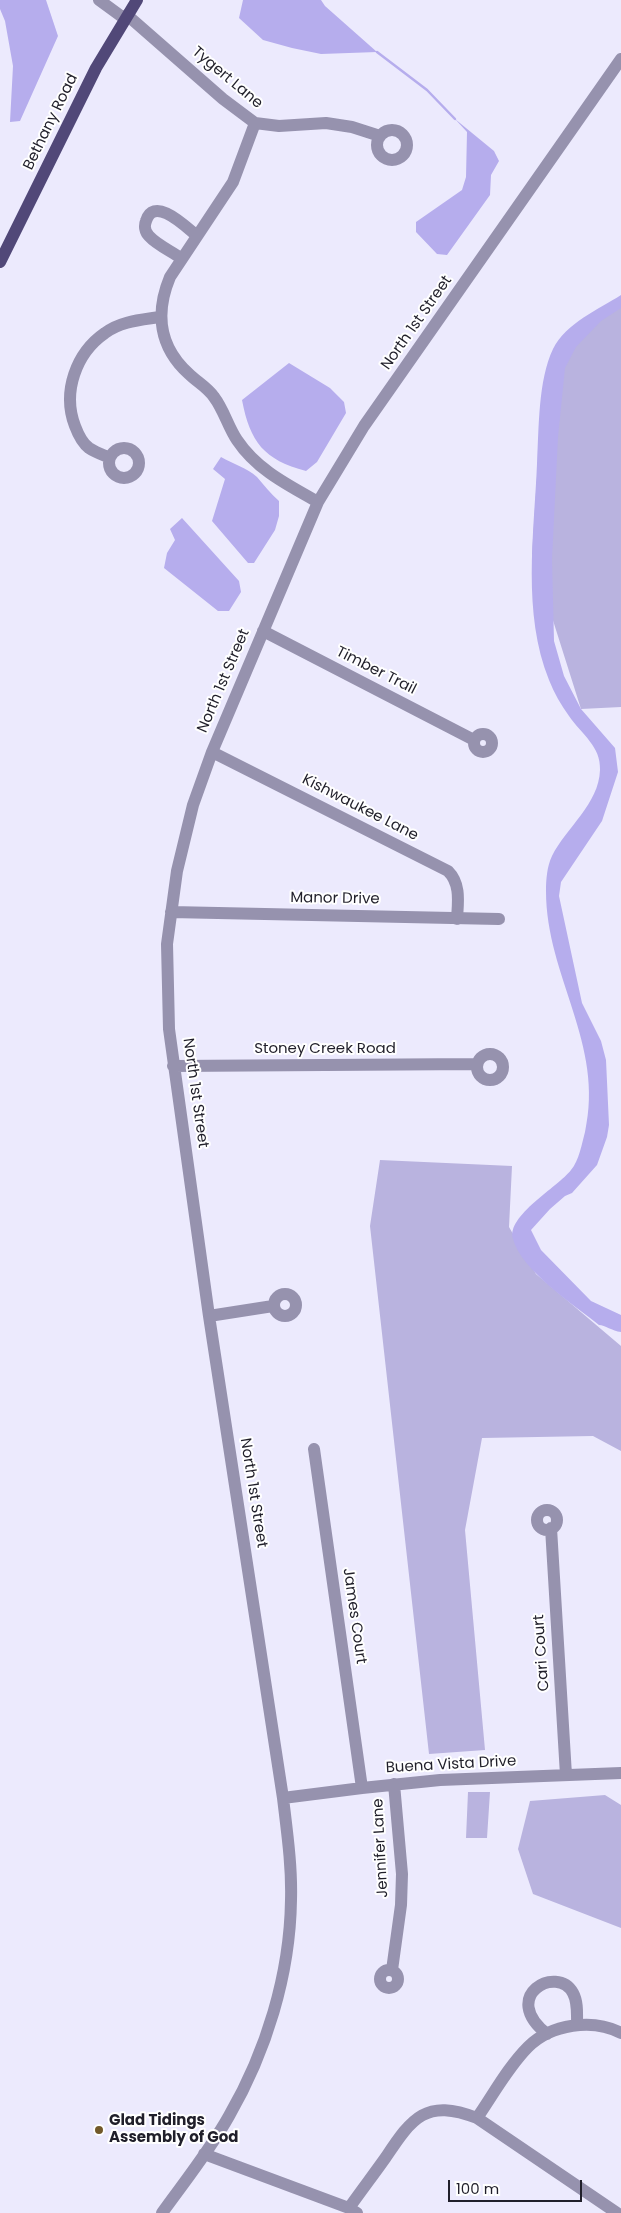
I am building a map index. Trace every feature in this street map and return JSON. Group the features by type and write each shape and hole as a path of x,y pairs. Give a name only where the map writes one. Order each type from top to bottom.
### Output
{"main road":[{"name":"Bethany Road","path":"0,262 96,68 126,17 133,1"}],"street":[{"name":"Tygert Lane","path":"100,0 126,17 254,123 279,126 326,123 352,127 380,136"},
{"name":"North 1st Street","path":"162,2213 230,2116 250,2075 280,1986 287,1944 291,1901 290,1856 283,1798 209,1316 173,1066 167,1002 167,944 177,871 194,805 212,752 318,502 364,426 621,60"},
{"path":"254,123 233,182 181,258 166,287 160,317 168,344 175,359 189,375 212,395 244,450 268,472 318,502"},
{"path":"181,258 148,235 145,228 148,217 156,211 165,212 196,235"},
{"path":"110,458 88,448 78,434 70,409 70,393 74,373 84,353 104,333 116,326 132,321 160,317"},
{"name":"Timber Trail","path":"263,631 474,740"},
{"name":"Kishwaukee Lane","path":"212,752 448,871 456,880 458,888 457,919"},
{"name":"Manor Drive","path":"171,912 499,919"},
{"name":"Stoney Creek Road","path":"173,1066 477,1064"},
{"path":"209,1316 274,1306"},
{"name":"James Court","path":"314,1449 362,1788"},
{"name":"Cari Court","path":"551,1528 566,1775"},
{"name":"Buena Vista Drive","path":"283,1798 394,1784 621,1773"},
{"name":"Jennifer Lane","path":"392,1970 401,1905 402,1874 394,1784"},
{"path":"547,2034 533,2021 528,2008 530,1996 540,1985 552,1982 561,1984 571,1991 576,2003 577,2024"},
{"path":"477,2118 520,2056 547,2034 577,2024 596,2026 621,2033"},
{"path":"204,2154 353,2210 407,2125 430,2112 458,2111 477,2118 617,2213"}],"shaded area":[{"path":"0,0 46,0 58,36 20,121 10,122 13,66 5,21 0,9"},
{"path":"243,0 321,0 325,6 377,52 321,54 263,40 239,18"},
{"path":"455,119 494,151 499,161 491,175 490,195 447,255 437,254 416,232 416,222 462,190 466,177 467,132"},
{"path":"621,295 621,308 601,321 576,347 565,368 558,437 552,559 554,641 564,676 581,709 615,748 618,772 602,821 561,882 559,896 582,1003 601,1041 606,1060 609,1125 607,1137 597,1165 572,1193 565,1196 550,1209 531,1230 541,1250 591,1301 621,1315 621,1332 599,1325 537,1275 518,1251 513,1239 513,1230 517,1221 534,1202 574,1166 585,1132 589,1100 587,1069 581,1040 555,953 548,922 546,887 550,860 588,805 594,794 600,770 594,747 574,723 553,690 535,628 532,546 542,390 548,361 559,340 574,324"},
{"path":"621,299 621,707 581,709 532,554 541,414 559,341"},
{"path":"289,363 330,388 344,402 346,413 317,462 306,471 279,461 261,447 249,427 242,400"},
{"path":"221,457 257,477 279,501 279,516 275,530 254,563 248,563 212,521 225,479 213,469"},
{"path":"182,518 239,581 241,592 229,611 218,611 164,568 167,553 175,540 170,529"},
{"path":"380,1160 512,1166 509,1227 536,1274 621,1346 621,1451 593,1436 482,1438 465,1530 485,1750 429,1754 370,1226"},
{"path":"468,1792 490,1792 487,1838 466,1838"},
{"path":"605,1795 621,1805 621,1928 533,1894 518,1849 530,1801"}],"waterway":[{"path":"377,52 427,90 455,119"}],"place":[{"name":"Glad Tidings Assembly of God","path":"99,2130"}]}
